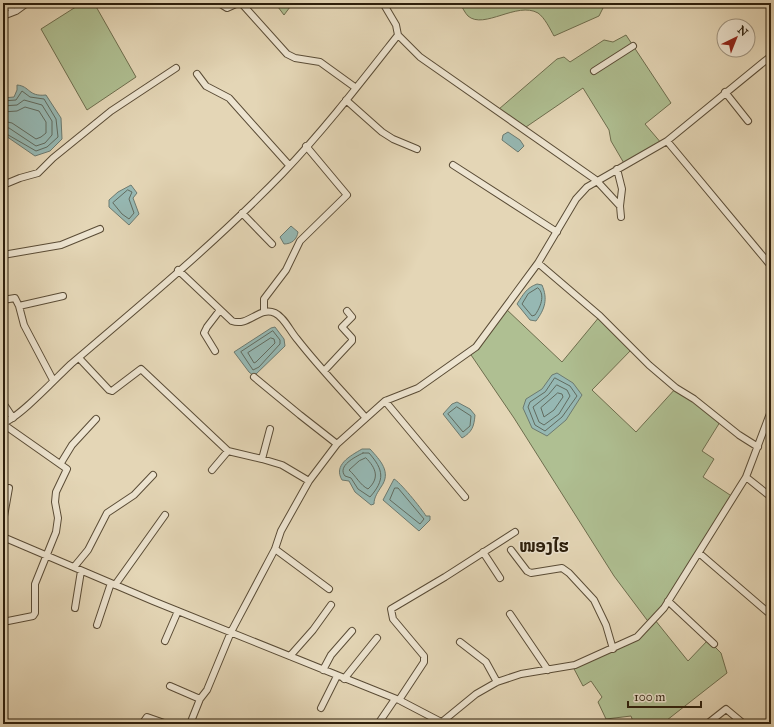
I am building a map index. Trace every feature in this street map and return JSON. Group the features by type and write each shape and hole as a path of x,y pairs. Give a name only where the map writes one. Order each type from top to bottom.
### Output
{"street":[{"path":"8,3 13,12"},
{"path":"3,16 13,12 27,3"},
{"path":"219,3 227,8 236,4 243,5 287,54 320,62 356,88"},
{"path":"3,622 33,616 35,613 36,584 48,555 58,523 55,502 56,492 67,472 67,469 61,463 55,461 3,424 12,418 242,213 289,165 346,100 398,35 398,28 385,4"},
{"path":"398,35 420,57 596,180 620,206"},
{"path":"594,71 633,46"},
{"path":"190,724 200,699 207,690 231,632 275,549 282,531 309,481 337,444 365,417 385,401 418,388 476,347 538,263 576,199 587,187 596,180 667,141 725,92 771,56"},
{"path":"3,185 20,178 38,174 53,158 111,111 176,68"},
{"path":"197,74 206,86 229,98 289,165"},
{"path":"725,92 748,121"},
{"path":"346,100 382,132 393,139 418,149"},
{"path":"667,141 771,266"},
{"path":"264,311 264,299 286,270 300,241 347,195 306,146"},
{"path":"453,165 557,232"},
{"path":"617,169 622,189 620,206 621,217"},
{"path":"242,213 272,244"},
{"path":"3,255 61,246 100,229"},
{"path":"538,263 600,316 676,388 694,399 739,436 758,447"},
{"path":"178,270 232,321 240,323 264,311 274,312 280,317 324,371 365,417"},
{"path":"19,306 63,296"},
{"path":"3,300 16,298 24,325 53,380"},
{"path":"215,351 204,333 220,310"},
{"path":"324,371 352,341 352,338 342,327 352,317 347,311"},
{"path":"79,358 109,390 112,390 141,369 228,451 262,458 282,465 309,481"},
{"path":"254,377 337,444"},
{"path":"385,401 465,498"},
{"path":"3,403 12,418"},
{"path":"3,537 48,555 81,571 397,700 444,723 476,694 497,682 514,676 575,665 637,637 654,620 668,601 699,554 746,477 771,412"},
{"path":"61,463 72,445 96,419"},
{"path":"262,458 270,429"},
{"path":"764,432 771,434"},
{"path":"212,470 228,451"},
{"path":"74,567 88,550 107,513 134,494 153,475"},
{"path":"746,477 771,497"},
{"path":"3,522 9,488"},
{"path":"97,625 113,584 165,515"},
{"path":"378,724 424,662 424,656 393,619 391,609 445,577 515,532"},
{"path":"275,549 329,589"},
{"path":"511,550 527,571 531,573 562,568 569,573 594,600 606,625 613,648"},
{"path":"483,552 500,578"},
{"path":"699,554 771,615"},
{"path":"75,608 81,571"},
{"path":"668,601 714,644"},
{"path":"290,656 313,630 331,605"},
{"path":"165,641 178,611"},
{"path":"510,614 548,670"},
{"path":"323,670 331,655 352,631"},
{"path":"344,679 377,638"},
{"path":"460,642 486,662 497,682"},
{"path":"321,708 337,676"},
{"path":"170,686 200,699"},
{"path":"707,724 726,709 744,724"},
{"path":"142,724 147,717 167,724"}],"green space":[{"path":"82,3 94,3 136,77 87,110 41,29"},
{"path":"275,3 293,3 284,15"},
{"path":"460,3 605,4 599,16 554,36 541,15 530,10 520,10 483,20 468,16"},
{"path":"626,35 671,103 645,124 662,144 625,165 611,141 609,130 583,88 526,127 499,109 557,59 564,57 570,62 604,40 613,42"},
{"path":"505,308 562,362 600,316 633,348 592,390 636,432 676,388 720,422 702,451 714,459 703,477 733,497 655,620 688,661 708,640 721,653 727,673 662,724 634,724 631,716 606,719 598,702 602,697 591,681 583,686 572,665 638,634 650,624 614,576 514,418 469,352"}],"water":[{"path":"17,85 24,87 32,93 46,95 61,118 62,139 50,151 35,156 3,134 3,98 14,97 17,90"},
{"path":"508,132 520,140 524,146 518,152 502,140 503,135"},
{"path":"131,185 137,193 133,198 139,214 129,225 109,207 109,200 118,192"},
{"path":"291,226 298,232 297,235 292,242 284,244 280,237"},
{"path":"537,284 542,285 544,290 545,304 536,321 530,320 517,304 527,290"},
{"path":"275,327 284,339 285,346 254,376 249,372 234,352 271,328"},
{"path":"557,373 573,383 582,395 566,420 547,436 532,428 523,408 526,399 542,389 552,375"},
{"path":"457,402 470,409 475,415 472,429 462,438 443,414 452,404"},
{"path":"362,449 370,449 381,462 385,471 384,482 375,497 374,504 371,505 355,492 349,481 342,480 340,475 341,465 348,458"},
{"path":"394,479 401,485 426,516 430,516 430,520 419,531 383,500"}],"district":[{"name":"ໜອງໄຮ","path":"544,546"}]}
